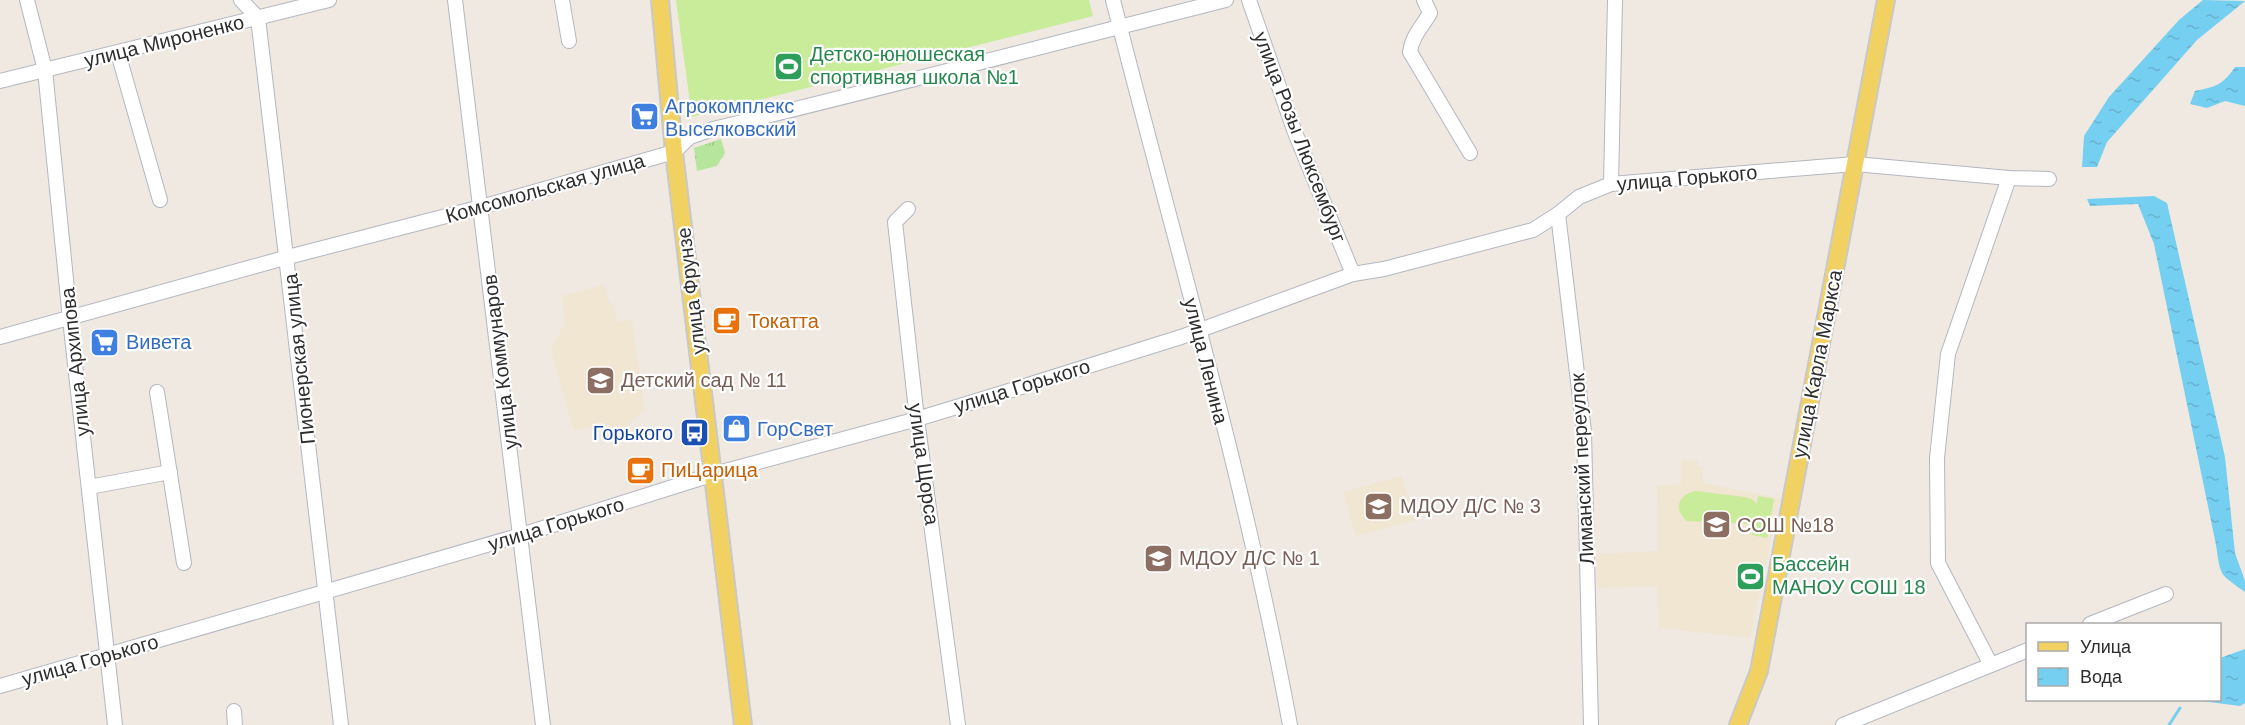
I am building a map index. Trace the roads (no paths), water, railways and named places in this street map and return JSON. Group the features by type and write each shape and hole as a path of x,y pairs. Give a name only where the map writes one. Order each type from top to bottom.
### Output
{"main road":[{"name":"улица Фрунзе","path":"660,0 675,152 743,725"},
{"name":"улица Карла Маркса","path":"1738,725 1759,671 1886,0"}],"street":[{"name":"улица Архипова","path":"27,0 45,70 115,725"},
{"path":"241,0 258,18"},
{"name":"улица Мироненко","path":"0,81 328,0"},
{"name":"улица Коммунаров","path":"455,0 543,725"},
{"path":"562,0 569,41"},
{"name":"улица Ленина","path":"1113,0 1239,486 1275,645 1290,725"},
{"name":"Комсомольская улица","path":"0,337 675,152 690,137 713,129 896,85 1226,0"},
{"name":"улица Розы Люксембург","path":"1249,0 1294,130 1353,274"},
{"path":"1424,0 1430,13 1412,39 1410,52 1470,153"},
{"path":"1611,184 1615,0"},
{"name":"Пионерская улица","path":"258,18 288,257 324,592 341,725"},
{"path":"118,52 160,201"},
{"name":"улица Горького","path":"0,686 521,536 714,474 917,419 1198,330 1353,274 1384,269 1533,230 1579,197 1611,184 1855,164 2009,178 2049,179"},
{"path":"1991,665 1938,563 1937,458 1948,354 2009,178"},
{"name":"улица Щорса","path":"908,209 895,222 917,419 958,725"},
{"name":"Лиманский переулок","path":"1558,214 1584,432 1591,725"},
{"path":"158,392 183,563"},
{"path":"89,487 170,472"},
{"path":"2093,623 2166,594"},
{"path":"1843,725 2026,651"}],"water":[{"path":"2203,0 2245,1 2197,40 2107,142 2097,167 2082,167 2084,136 2109,97 2179,20"},
{"path":"2235,67 2245,67 2245,106 2225,101 2207,108 2190,104 2195,91 2218,84"},
{"path":"2154,196 2167,203 2225,457 2235,553 2245,581 2245,592 2223,574 2219,564 2154,244 2138,204 2090,206 2087,199"},
{"path":"2245,649 2245,703 2240,706 2202,701 2221,701 2221,658"}],"waterway":[{"path":"2169,725 2180,708"}],"place":[{"name":"Детско-юношеская спортивная школа №1","path":"789,66"},
{"name":"Агрокомплекс Выселковский","path":"644,117"},
{"name":"Токатта","path":"727,321"},
{"name":"Вивета","path":"105,342"},
{"name":"Детский сад № 11","path":"600,380"},
{"name":"ГорСвет","path":"736,429"},
{"name":"Горького","path":"694,433"},
{"name":"ПиЦарица","path":"640,470"},
{"name":"МДОУ Д/С № 3","path":"1379,506"},
{"name":"СОШ №18","path":"1716,525"},
{"name":"МДОУ Д/С № 1","path":"1158,558"},
{"name":"Бассейн МАНОУ СОШ 18","path":"1751,576"}]}
